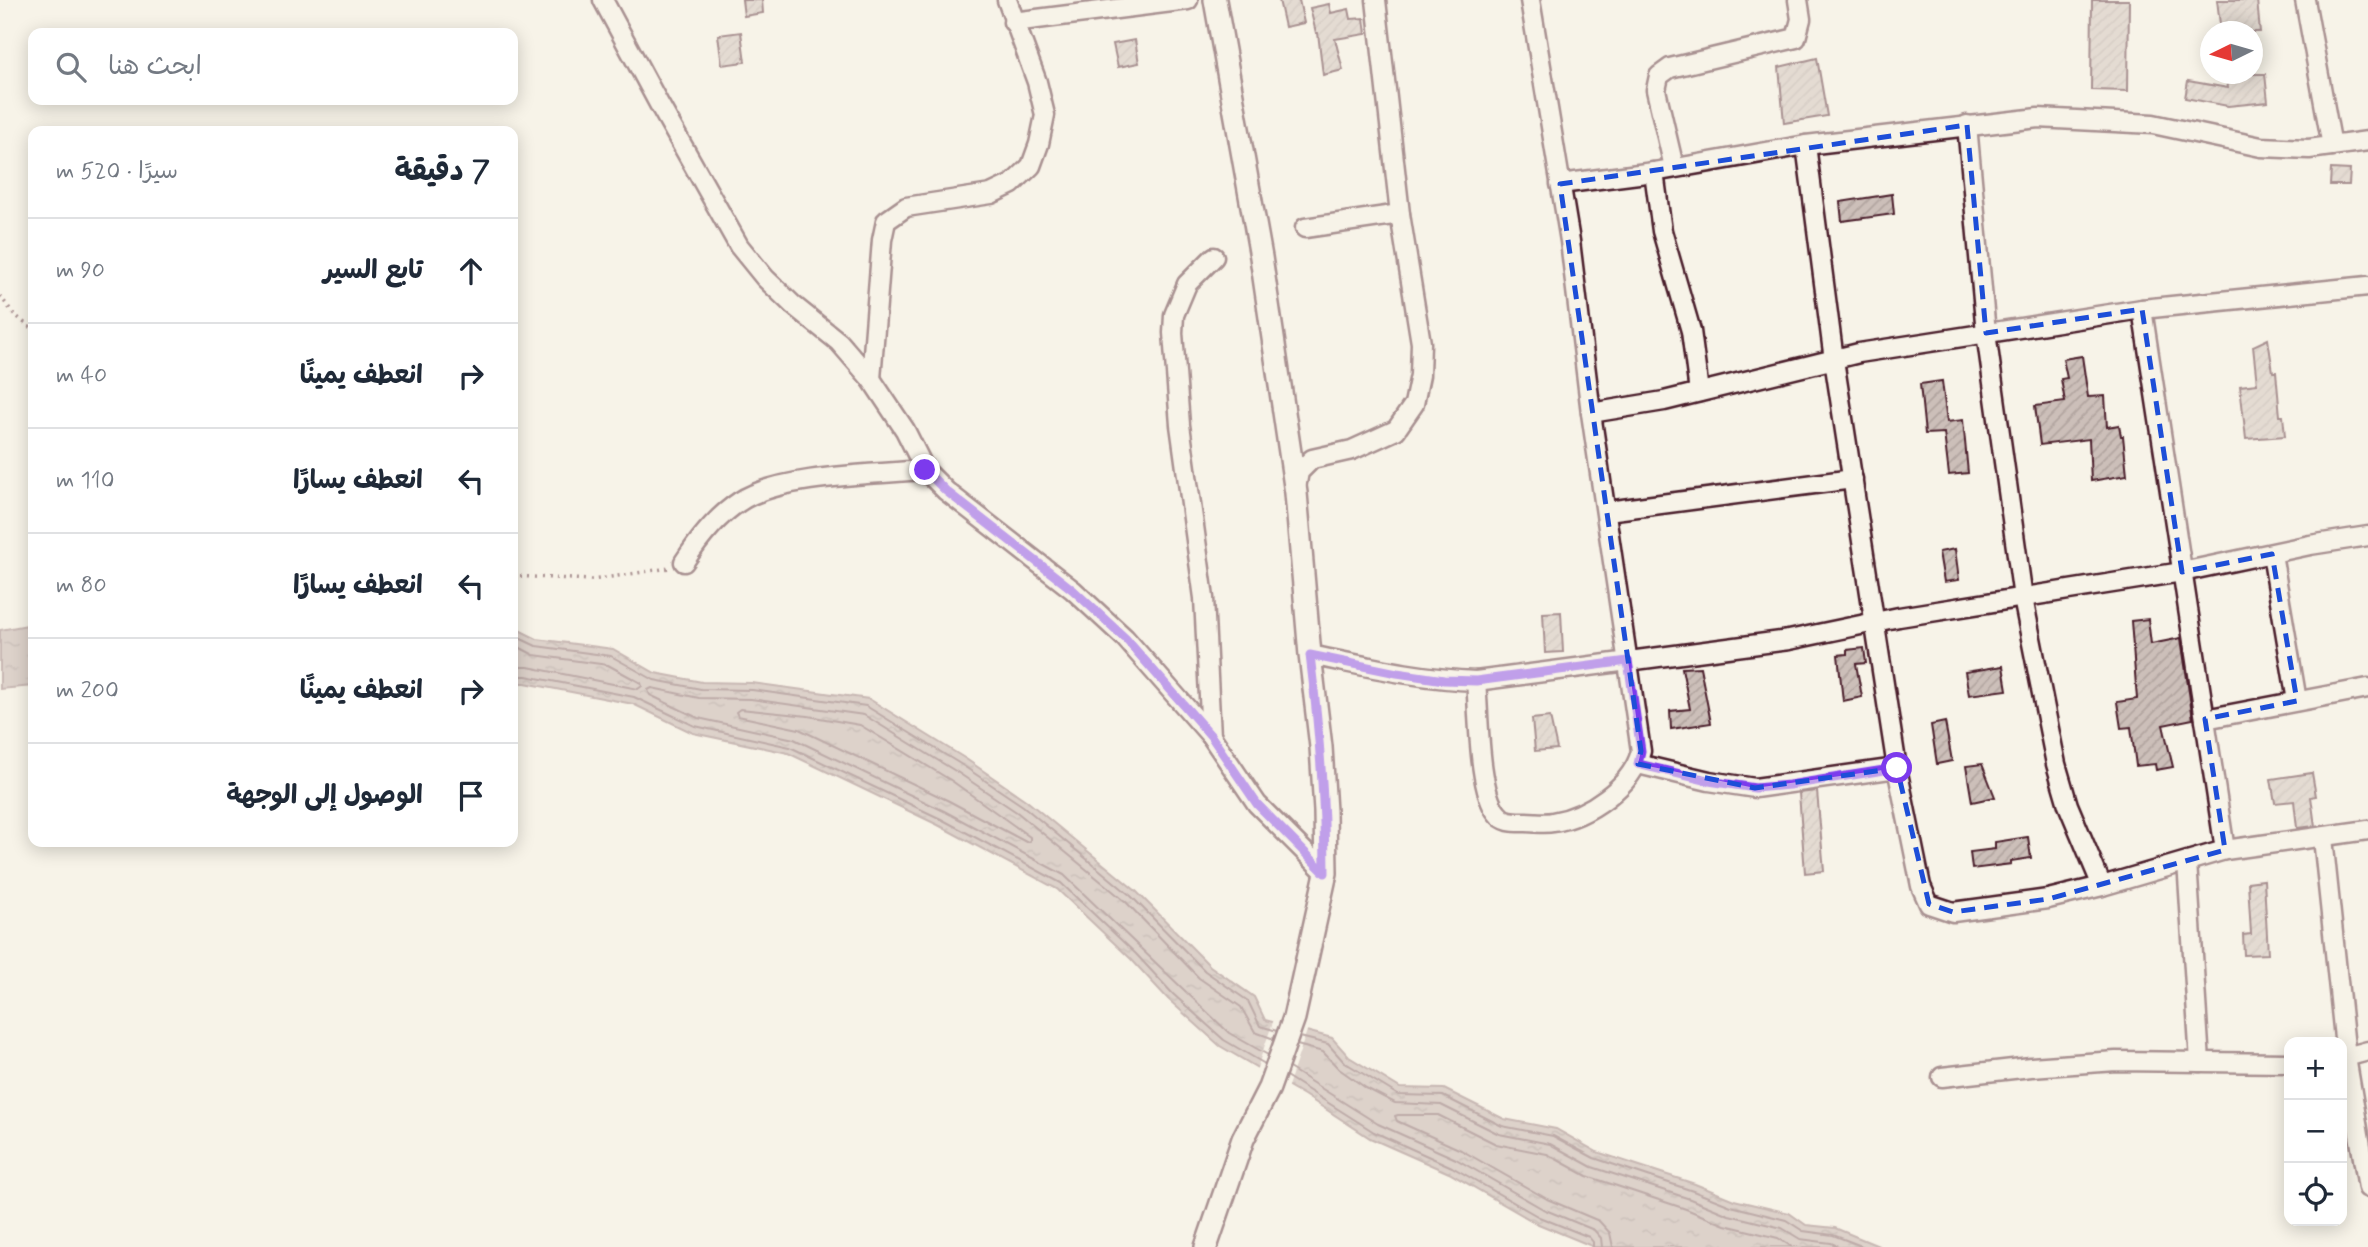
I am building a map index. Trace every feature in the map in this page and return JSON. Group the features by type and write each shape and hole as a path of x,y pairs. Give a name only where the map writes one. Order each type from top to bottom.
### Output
{"street":[{"path":"603,0 739,246 765,278 793,305 839,342 872,379 905,430 925,470 946,491 1073,590 1125,638 1211,736 1257,804 1325,873"},
{"path":"872,379 882,240 886,221 906,208 991,194 1012,184 1031,166 1040,144 1045,115 1037,82 1007,0"},
{"path":"1013,22 1188,0"},
{"path":"1206,1247 1243,1139 1269,1088 1294,1018 1325,873 1321,747 1296,493 1261,257 1214,0"},
{"path":"1296,493 1298,472 1312,458 1352,450 1396,430 1414,404 1420,375 1421,343 1400,214 1376,0"},
{"path":"1476,681 1485,790 1498,816 1511,822 1552,823 1575,816 1591,808 1628,779 1638,764 1641,751 1591,413 1570,240 1530,0"},
{"path":"1674,167 1656,90 1659,76 1670,68 1797,37 1801,19 1798,0"},
{"path":"2305,0 2332,146"},
{"path":"1560,184 1654,172 1806,145 2038,118 2153,124 2261,147 2309,149 2368,141"},
{"path":"1966,125 1986,333 2023,598 2056,764 2068,805 2102,886"},
{"path":"1806,145 1834,359 1897,768 1921,886 1929,904 1953,912 2048,899 2225,850 2368,830"},
{"path":"1654,172 1662,231 1691,331 1699,392"},
{"path":"1305,228 1400,214"},
{"path":"1211,736 1203,598 1180,425 1173,333 1174,315 1187,284 1214,257"},
{"path":"1591,413 1664,401 1859,353 2142,309 2368,286"},
{"path":"2142,309 2225,850"},
{"path":"684,562 697,542 721,515 741,500 761,491 818,479 925,470"},
{"path":"1607,510 1853,479"},
{"path":"1310,655 1397,673 1444,680 1476,681 1789,640 1874,622 2182,572 2368,537"},
{"path":"2272,554 2297,701"},
{"path":"2205,719 2368,688"},
{"path":"1638,764 1709,781 1755,788 1897,768"},
{"path":"2323,838 2342,1037"},
{"path":"2187,862 2200,1062"},
{"path":"2347,1056 2368,1051"},
{"path":"1942,1077 2104,1062 2284,1063"},
{"path":"2347,1073 2368,1188"}],"path":[{"path":"0,296 14,314 28,326"},
{"path":"518,576 592,580 667,569 684,562"}],"highlighted area":[{"path":"1967,125 1986,333 2142,309 2182,572 2272,554 2297,701 2205,719 2225,850 2048,899 1953,912 1929,904 1897,768 1755,788 1638,764 1641,751 1560,184"}],"water":[{"path":"28,625 28,686 0,689 0,630"},
{"path":"518,630 537,639 613,649 655,673 702,682 752,683 869,699 966,759 1027,801 1136,891 1210,966 1254,997 1265,1020 1332,1038 1349,1057 1400,1088 1444,1089 1504,1119 1556,1129 1597,1152 1695,1184 1734,1200 1789,1213 1806,1225 1835,1228 1881,1247 1594,1247 1536,1223 1449,1173 1370,1138 1304,1095 1220,1046 1168,999 1131,959 1057,889 938,825 788,753 693,733 633,704 518,683"}],"pier":[{"path":"1274,1019 1308,1028 1287,1089 1256,1071"}],"building":[{"path":"742,0 762,0 763,13 744,16"},
{"path":"1279,0 1299,0 1304,23 1285,27"},
{"path":"2092,0 2129,0 2128,91 2091,90"},
{"path":"2217,0 2257,0 2259,21 2220,21"},
{"path":"1329,4 1331,13 1349,9 1351,19 1364,18 1366,34 1335,39 1343,70 1323,75 1318,33 1310,8"},
{"path":"741,32 745,62 722,65 718,35"},
{"path":"1135,40 1139,63 1118,67 1113,44"},
{"path":"1817,58 1827,116 1784,123 1779,67"},
{"path":"2265,74 2268,102 2228,106 2185,98 2188,81 2228,88 2227,84 2263,84"},
{"path":"2331,169 2350,170 2349,185 2330,185"},
{"path":"1892,194 1894,214 1842,221 1840,202"},
{"path":"2268,339 2273,372 2276,372 2280,416 2283,416 2285,436 2246,439 2240,386 2257,384 2253,346"},
{"path":"2082,356 2088,397 2105,396 2107,427 2119,425 2123,436 2127,475 2091,481 2089,439 2040,445 2035,406 2065,402 2061,379 2067,378 2063,359"},
{"path":"1942,381 1947,422 1963,420 1968,473 1949,475 1944,433 1925,434 1920,384"},
{"path":"1955,549 1959,580 1944,582 1939,552"},
{"path":"1561,612 1563,652 1545,653 1543,613"},
{"path":"2148,619 2151,644 2181,638 2193,719 2163,725 2173,767 2156,770 2155,764 2136,766 2131,727 2121,728 2117,702 2137,699 2131,621"},
{"path":"1864,648 1866,663 1856,664 1862,697 1843,701 1838,655 1847,654 1847,650"},
{"path":"2003,666 2007,690 1969,695 1965,672"},
{"path":"1700,667 1711,723 1671,729 1670,711 1690,709 1682,668"},
{"path":"1550,717 1557,749 1535,751 1532,719"},
{"path":"1945,722 1952,761 1937,764 1931,725"},
{"path":"1982,764 1995,797 1972,802 1966,766"},
{"path":"2312,773 2316,796 2311,797 2315,826 2297,828 2294,801 2275,803 2271,779"},
{"path":"1817,791 1824,871 1805,873 1799,793"},
{"path":"2028,837 2031,858 2011,861 2011,864 1972,869 1970,852 1995,849 1995,842"},
{"path":"2264,880 2268,954 2244,955 2243,935 2251,934 2248,882"}],"route":[{"path":"925,470 946,491 1073,590 1125,638 1211,736 1257,804 1325,873 1321,747 1310,655 1397,673 1444,680 1476,681 1628,661 1641,751 1638,764 1709,781 1755,788 1897,768"}]}
